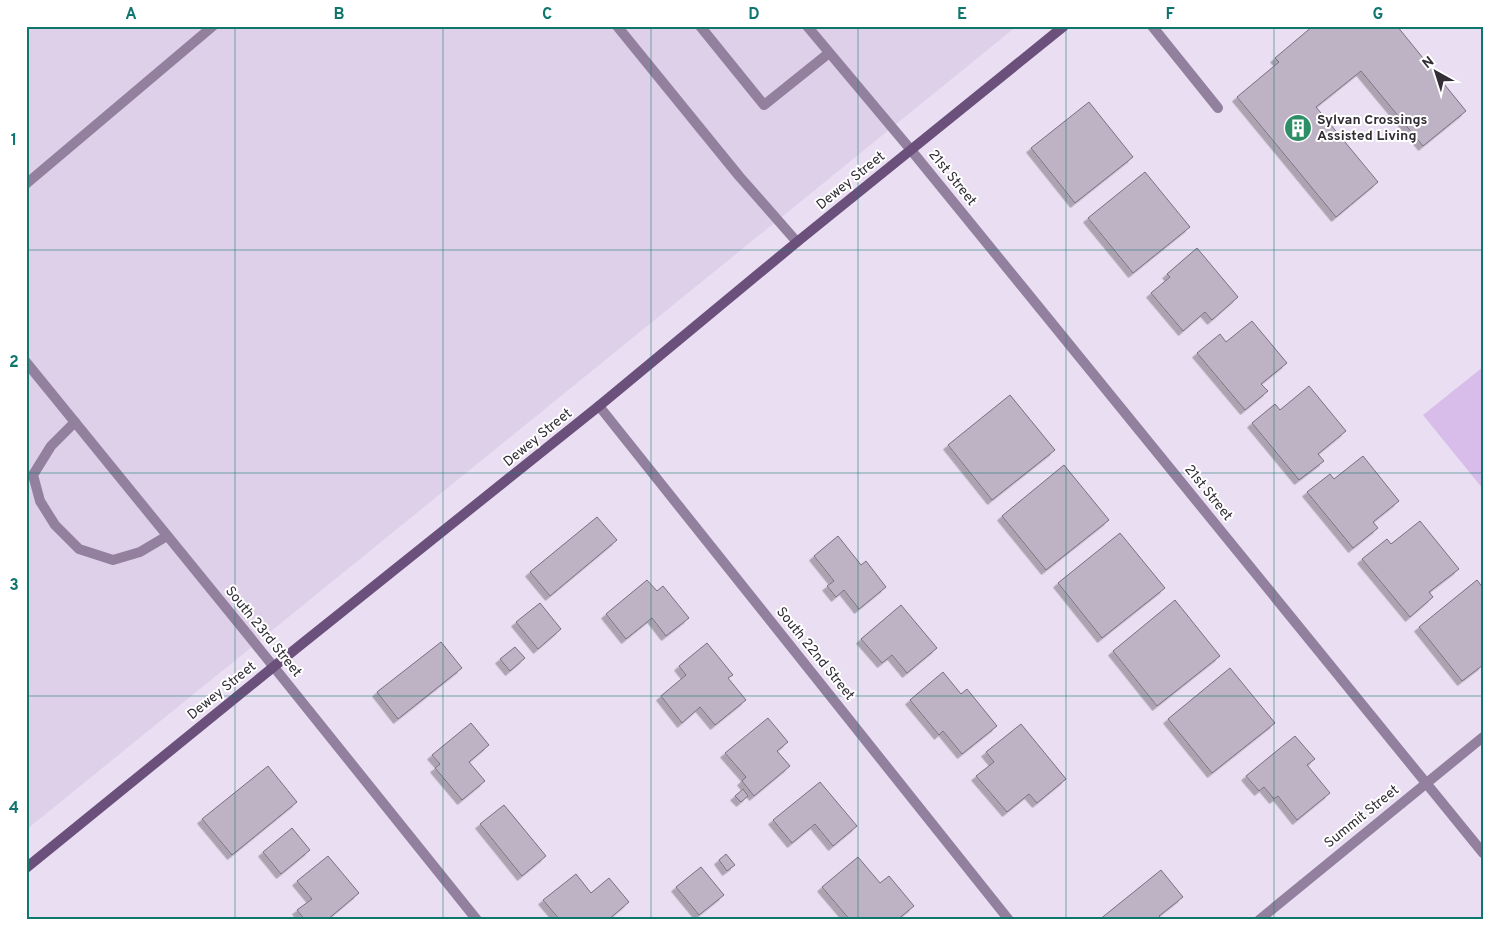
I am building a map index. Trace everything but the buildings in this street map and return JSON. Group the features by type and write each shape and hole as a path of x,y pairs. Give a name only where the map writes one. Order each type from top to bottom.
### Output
{"street":[{"path":"26,184 213,26"},
{"path":"617,26 739,176 797,242"},
{"path":"700,26 764,105 829,52"},
{"name":"21st Street","path":"807,26 911,150 1483,853"},
{"name":"Dewey Street","path":"26,868 599,406 797,242 1064,26"},
{"path":"1152,26 1218,108"},
{"name":"South 23rd Street","path":"26,362 477,920"},
{"name":"South 22nd Street","path":"599,406 1009,920"},
{"path":"75,422 51,446 33,475 40,501 55,525 79,549 113,560 140,552 167,536"},
{"name":"Summit Street","path":"1258,920 1483,737"}],"shaded area":[{"path":"26,26 1017,26 26,830"},
{"path":"1483,367 1483,489 1423,415"}],"place":[{"name":"Sylvan Crossings Assisted Living","path":"1298,128"}]}
